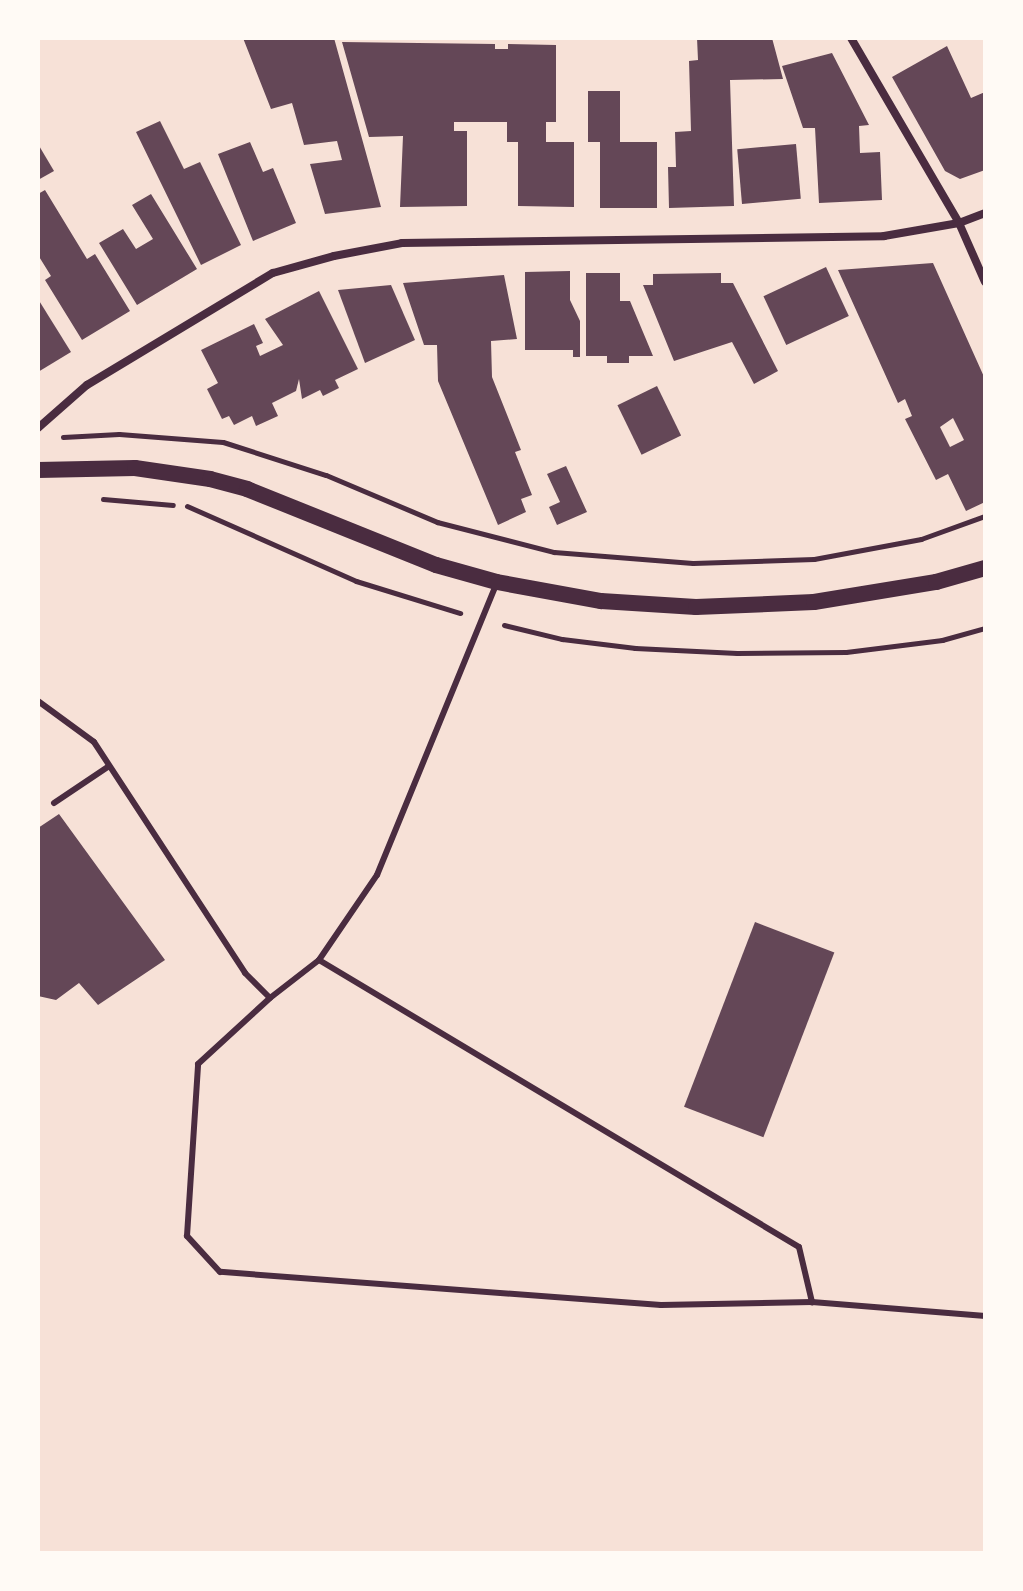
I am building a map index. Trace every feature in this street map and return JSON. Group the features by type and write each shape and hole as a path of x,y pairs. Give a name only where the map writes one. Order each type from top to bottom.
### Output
{"main road":[{"path":"38,470 135,468 210,479 247,489 436,565 497,582 615,602 748,606 876,594 985,568"}],"street":[{"path":"851,38 959,223 985,282"},
{"path":"38,428 87,385 273,273 334,256 402,243 884,236 959,223 985,213"}],"lane":[{"path":"497,582 377,875 319,960 270,998 198,1064 187,1236 220,1272 661,1305 812,1302 985,1316"},
{"path":"38,701 94,742 245,973 270,998"},
{"path":"54,803 109,766"},
{"path":"319,960 799,1247 812,1302"}],"path":[{"path":"51,438 119,434 223,442 326,475 437,522 554,552 693,563 814,559 921,539 985,516"}],"building":[{"path":"243,38 334,38 381,207 325,214 310,164 342,160 337,141 304,145 292,103 271,109"},
{"path":"697,38 772,38 783,79 730,80 734,206 669,208 668,167 676,167 675,132 691,131 689,61 698,60"},
{"path":"342,42 495,44 495,49 508,49 508,44 556,45 556,122 546,122 546,142 574,142 574,207 518,206 518,142 507,142 507,122 454,122 454,131 467,131 467,206 400,207 403,136 369,137"},
{"path":"947,46 971,98 985,92 985,170 960,179 945,171 892,77"},
{"path":"832,53 869,125 859,126 860,153 880,152 882,200 819,203 815,128 803,128 782,66"},
{"path":"588,91 620,91 620,142 657,142 657,208 600,208 600,142 588,142"},
{"path":"160,121 184,169 200,162 241,245 201,265 136,132"},
{"path":"250,142 263,172 273,168 296,223 253,241 218,154"},
{"path":"38,144 54,171 38,180"},
{"path":"796,144 801,199 742,204 737,149"},
{"path":"45,190 87,259 95,254 130,311 82,340 45,280 51,276 38,255 38,194"},
{"path":"151,194 197,269 137,305 99,243 123,229 136,249 153,239 132,205"},
{"path":"933,263 985,379 985,502 966,511 948,474 936,480 905,419 912,416 905,399 898,403 838,270","holes":["953,418 964,440 950,447 940,427"]},
{"path":"826,267 849,316 786,345 763,296"},
{"path":"570,271 570,300 580,321 580,357 573,357 573,350 525,350 525,272"},
{"path":"586,273 620,273 620,301 630,301 653,356 629,356 629,363 607,363 607,356 586,356"},
{"path":"721,273 721,283 733,283 778,371 754,384 732,342 674,361 643,285 653,285 653,274"},
{"path":"504,275 517,339 491,341 492,377 521,450 515,452 532,495 521,499 526,512 498,525 438,381 437,345 424,345 403,283"},
{"path":"391,285 415,340 365,363 338,290"},
{"path":"319,291 358,369 335,380 339,388 323,396 320,390 302,399 299,379 296,391 272,403 278,416 256,426 252,416 234,425 229,416 222,419 207,389 218,383 201,350 254,324 263,343 256,346 260,356 283,345 265,319"},
{"path":"38,299 71,352 38,372"},
{"path":"657,386 681,435 642,455 617,405"},
{"path":"566,466 587,512 557,525 549,507 560,502 547,474"},
{"path":"59,814 165,960 98,1005 79,983 56,1000 38,996 38,828"},
{"path":"755,922 834,952 763,1137 684,1107"}]}
